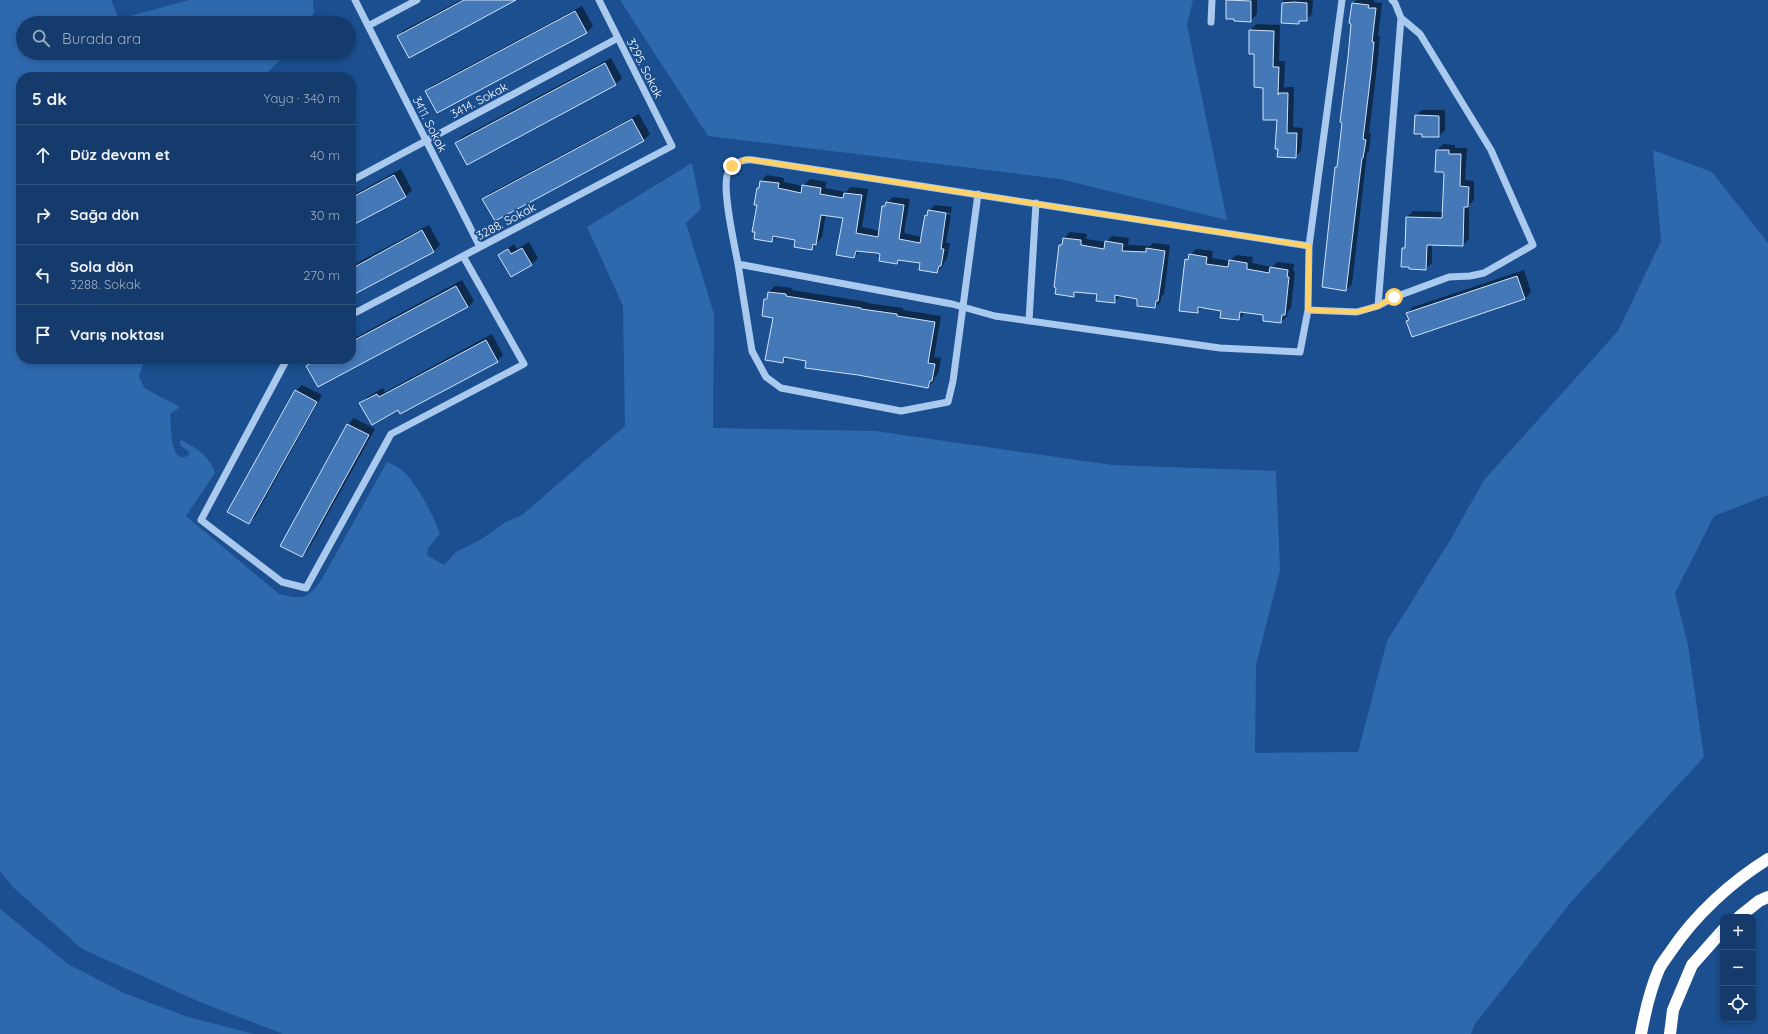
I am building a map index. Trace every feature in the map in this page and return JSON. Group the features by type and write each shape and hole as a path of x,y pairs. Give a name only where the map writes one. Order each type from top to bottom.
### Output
{"highway":[{"path":"1641,1034 1646,1009 1660,968 1684,932 1718,898 1751,869 1768,859"},
{"path":"1743,914 1759,901 1768,897"},
{"path":"1670,1034 1673,1010 1692,965 1720,933"}],"street":[{"name":"3411. Sokak","path":"355,0 480,247"},
{"path":"368,26 417,0"},
{"name":"3295. Sokak","path":"598,0 672,146"},
{"path":"1211,22 1212,0"},
{"path":"738,264 962,307 995,316 1220,348 1300,352 1308,310 1309,246 1342,0"},
{"path":"1378,306 1401,18 1395,3 1392,0"},
{"path":"1308,310 1357,312 1378,306 1394,297 1449,277 1470,276 1484,273 1533,245 1491,150 1420,34 1401,18"},
{"name":"3414. Sokak","path":"356,178 618,38"},
{"name":"3288. Sokak","path":"356,312 672,146"},
{"path":"978,194 953,381 948,402 901,411 780,388 766,377 752,351 728,206 727,175 732,166 746,159 978,194 1309,246"},
{"path":"1029,321 1036,203"},
{"path":"284,364 201,520 282,582 306,588 391,434 524,364 463,256"}],"shaded area":[{"path":"0,0 111,0 118,16 16,16 16,60 280,60 268,72 16,72 16,364 143,364 139,376 144,388 180,407 170,414 172,442 176,454 183,458 189,455 189,452 181,446 179,442 182,440 206,457 215,473 186,516 279,594 299,597 313,591 322,579 387,462 403,471 409,477 424,501 440,534 428,548 427,555 444,565 456,552 480,540 506,522 522,515 625,426 623,306 587,227 692,163 701,209 686,223 714,314 713,428 875,431 1112,465 1276,471 1280,570 1256,665 1255,753 1358,752 1387,641 1452,537 1484,480 1618,331 1661,241 1653,150 1712,172 1768,243 1768,495 1714,516 1675,593 1688,645 1704,757 1571,902 1475,1024 1471,1034 283,1034 200,1002 82,949 14,888 0,871"},
{"path":"189,0 313,0 314,13 312,16 130,16"},
{"path":"620,0 1193,0 1187,25 1227,220 1060,179 708,136"},
{"path":"0,909 68,964 126,994 188,1017 254,1034 0,1034"}],"building":[{"path":"464,0 516,0 409,58 397,36"},
{"path":"1226,0 1251,1 1251,22 1226,19"},
{"path":"1282,3 1307,3 1307,21 1299,21 1299,24 1281,23"},
{"path":"1352,3 1369,5 1368,8 1376,8 1372,42 1374,42 1371,73 1363,139 1366,140 1362,158 1346,291 1322,287 1335,167 1337,167 1342,123 1340,122 1348,57 1351,24 1349,23"},
{"path":"575,11 587,33 437,113 425,91"},
{"path":"1249,30 1274,31 1273,67 1279,67 1278,95 1279,93 1288,93 1287,133 1297,133 1296,158 1277,157 1278,149 1275,149 1277,120 1263,120 1263,88 1254,87 1254,54 1249,54"},
{"path":"605,63 616,85 467,165 455,143"},
{"path":"1415,115 1439,116 1439,137 1422,137 1422,134 1414,134"},
{"path":"632,119 644,141 495,221 482,199"},
{"path":"1436,150 1449,150 1449,154 1461,154 1460,186 1469,187 1468,207 1464,207 1463,246 1427,245 1426,270 1401,267 1402,248 1405,248 1406,217 1442,218 1444,174 1443,172 1435,172"},
{"path":"394,175 406,197 356,223 356,195"},
{"path":"760,181 779,183 778,188 801,193 802,185 821,188 820,194 843,198 844,193 862,195 856,233 878,237 882,206 885,206 886,202 904,205 899,239 920,243 925,215 927,216 928,210 946,213 941,249 944,249 941,266 939,266 937,273 919,270 920,263 898,260 897,264 879,261 880,254 877,253 856,251 854,258 836,255 843,218 821,215 816,245 813,244 812,250 794,247 795,240 773,236 772,242 754,239 755,232 752,232 757,205 754,205 757,188 759,188"},
{"path":"422,230 434,252 356,293 356,266"},
{"path":"1063,238 1081,240 1081,245 1104,249 1105,241 1123,244 1122,251 1146,252 1146,248 1165,251 1158,301 1156,301 1155,308 1137,306 1137,299 1115,295 1115,303 1096,301 1097,294 1074,292 1074,297 1055,294 1056,288 1054,287 1059,245 1062,245"},
{"path":"522,248 532,265 511,277 498,255 508,249 511,254"},
{"path":"1189,254 1207,257 1206,264 1228,267 1229,260 1247,263 1247,269 1269,273 1270,267 1288,270 1287,277 1289,277 1285,315 1282,315 1281,323 1263,321 1263,315 1240,312 1239,320 1220,318 1221,311 1198,307 1198,313 1179,311 1185,259 1188,260"},
{"path":"1517,276 1525,299 1412,337 1406,321 1409,320 1406,313"},
{"path":"456,286 468,307 318,387 306,366 309,364 356,364 356,339"},
{"path":"768,292 786,294 786,296 897,314 897,316 935,322 928,363 935,364 932,381 930,381 928,388 858,375 805,368 806,361 784,357 783,363 765,360 773,318 762,316 764,299 767,299"},
{"path":"486,340 498,362 400,414 398,410 372,425 359,403 377,394 379,397"},
{"path":"295,390 317,402 249,524 227,512"},
{"path":"347,424 369,435 302,557 280,546"}],"route":[{"path":"732,166 746,159 1309,246 1308,310 1357,312 1378,306 1394,297"}]}
